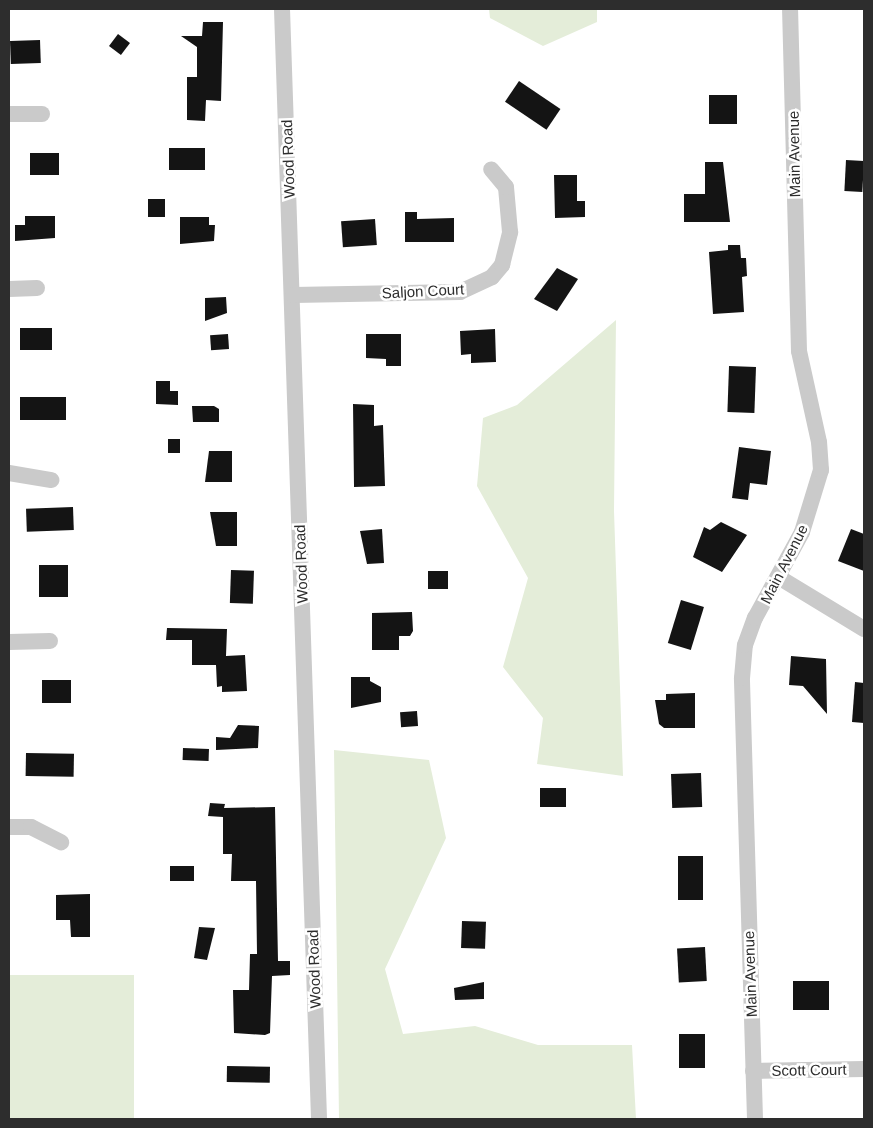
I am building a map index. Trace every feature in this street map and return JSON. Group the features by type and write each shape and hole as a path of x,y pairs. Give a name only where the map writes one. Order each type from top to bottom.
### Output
{"street":[{"name":"Wood Road","path":"282,9 319,1119"},
{"name":"Main Avenue","path":"755,1119 742,678 745,645 755,618 780,578 809,514 821,470 819,442 799,351 790,9"},
{"path":"9,114 42,114"},
{"name":"Saljon Court","path":"293,295 460,292 492,277 502,265 510,232 506,187 491,170"},
{"path":"9,288 37,288"},
{"path":"9,473 51,480"},
{"path":"780,578 864,629"},
{"path":"9,642 50,641"},
{"path":"9,827 31,827 62,842"},
{"name":"Scott Court","path":"753,1072 864,1069"}],"green space":[{"path":"489,9 597,9 597,22 543,46 490,18"},
{"path":"616,320 614,511 623,776 537,764 543,718 503,667 528,578 477,486 483,418 517,405"},
{"path":"334,750 429,760 446,838 385,969 403,1034 475,1026 538,1045 632,1045 636,1119 339,1119"},
{"path":"9,975 134,975 134,1119 9,1119"}],"building":[{"path":"203,22 223,22 221,101 206,100 205,121 187,120 187,77 197,77 197,47 181,36 202,36"},
{"path":"118,34 130,43 121,55 109,46"},
{"path":"40,40 41,63 11,64 10,41"},
{"path":"519,81 560,109 546,130 505,102"},
{"path":"709,95 737,95 737,124 709,124"},
{"path":"169,148 205,148 205,170 169,170"},
{"path":"30,153 59,153 59,175 30,175"},
{"path":"846,160 864,161 862,192 844,191"},
{"path":"705,162 723,162 730,222 684,222 684,194 705,194"},
{"path":"554,175 577,175 577,201 585,201 585,217 555,218"},
{"path":"148,199 165,199 165,217 148,217"},
{"path":"405,212 417,212 417,219 454,218 454,242 405,242"},
{"path":"25,216 55,216 55,238 15,241 15,225 25,225"},
{"path":"180,217 209,217 209,225 215,225 214,241 180,244"},
{"path":"375,219 377,245 343,247 341,221"},
{"path":"728,245 740,245 741,258 746,258 747,276 742,277 744,312 713,314 709,252 728,250"},
{"path":"557,268 578,279 557,311 534,299"},
{"path":"226,297 227,313 205,321 205,298"},
{"path":"20,328 52,328 52,350 20,350"},
{"path":"495,329 496,362 471,363 471,354 461,355 460,331"},
{"path":"228,334 229,349 211,350 210,335"},
{"path":"366,334 401,334 401,366 386,366 386,359 366,358"},
{"path":"729,366 756,367 754,413 727,412"},
{"path":"156,381 170,381 170,391 178,391 178,405 156,404"},
{"path":"20,397 66,397 66,420 20,420"},
{"path":"353,404 374,405 374,426 383,425 385,486 354,487"},
{"path":"192,406 214,406 219,409 219,422 193,422"},
{"path":"168,439 180,439 180,453 168,453"},
{"path":"739,447 771,451 767,485 750,483 748,500 732,498"},
{"path":"209,451 232,451 232,482 205,482"},
{"path":"73,507 74,530 27,532 26,509"},
{"path":"210,512 237,512 237,546 216,546"},
{"path":"721,522 747,535 722,572 693,557 704,527 710,530"},
{"path":"382,529 384,563 367,564 360,531"},
{"path":"851,529 864,534 864,571 838,561"},
{"path":"39,565 68,565 68,597 39,597"},
{"path":"231,570 254,571 253,604 230,603"},
{"path":"428,571 448,571 448,589 428,589"},
{"path":"681,600 704,607 691,650 668,643"},
{"path":"412,612 413,631 410,636 399,636 399,650 372,650 372,613"},
{"path":"167,628 227,629 226,656 245,655 247,691 222,692 222,686 217,687 216,665 192,665 192,640 166,640"},
{"path":"791,656 826,659 827,714 803,686 789,685"},
{"path":"351,677 370,677 370,681 381,687 381,702 351,708"},
{"path":"42,680 71,680 71,703 42,703"},
{"path":"855,682 864,683 864,723 852,722"},
{"path":"695,693 695,728 664,728 659,724 655,700 666,700 666,694"},
{"path":"417,711 418,726 401,727 400,712"},
{"path":"238,725 259,726 258,748 216,750 216,737 230,738"},
{"path":"183,748 209,749 209,761 183,760"},
{"path":"26,753 74,754 74,777 26,776"},
{"path":"701,773 702,807 672,808 671,774"},
{"path":"540,788 566,788 566,807 540,807"},
{"path":"210,803 225,804 224,808 275,807 278,961 290,961 290,975 272,976 270,1033 265,1035 234,1033 233,990 249,990 250,954 257,954 256,881 231,881 232,854 223,854 223,817 208,816"},
{"path":"678,856 703,856 703,900 678,900"},
{"path":"170,866 194,866 194,881 170,881"},
{"path":"90,894 90,937 71,937 70,920 56,920 56,895"},
{"path":"462,921 486,922 485,949 461,948"},
{"path":"199,927 215,928 207,960 194,958"},
{"path":"705,947 707,981 679,982 677,948"},
{"path":"793,981 829,981 829,1010 793,1010"},
{"path":"484,982 484,999 455,1000 454,988"},
{"path":"679,1034 705,1034 705,1068 679,1068"},
{"path":"227,1066 270,1067 270,1083 227,1082"}]}
